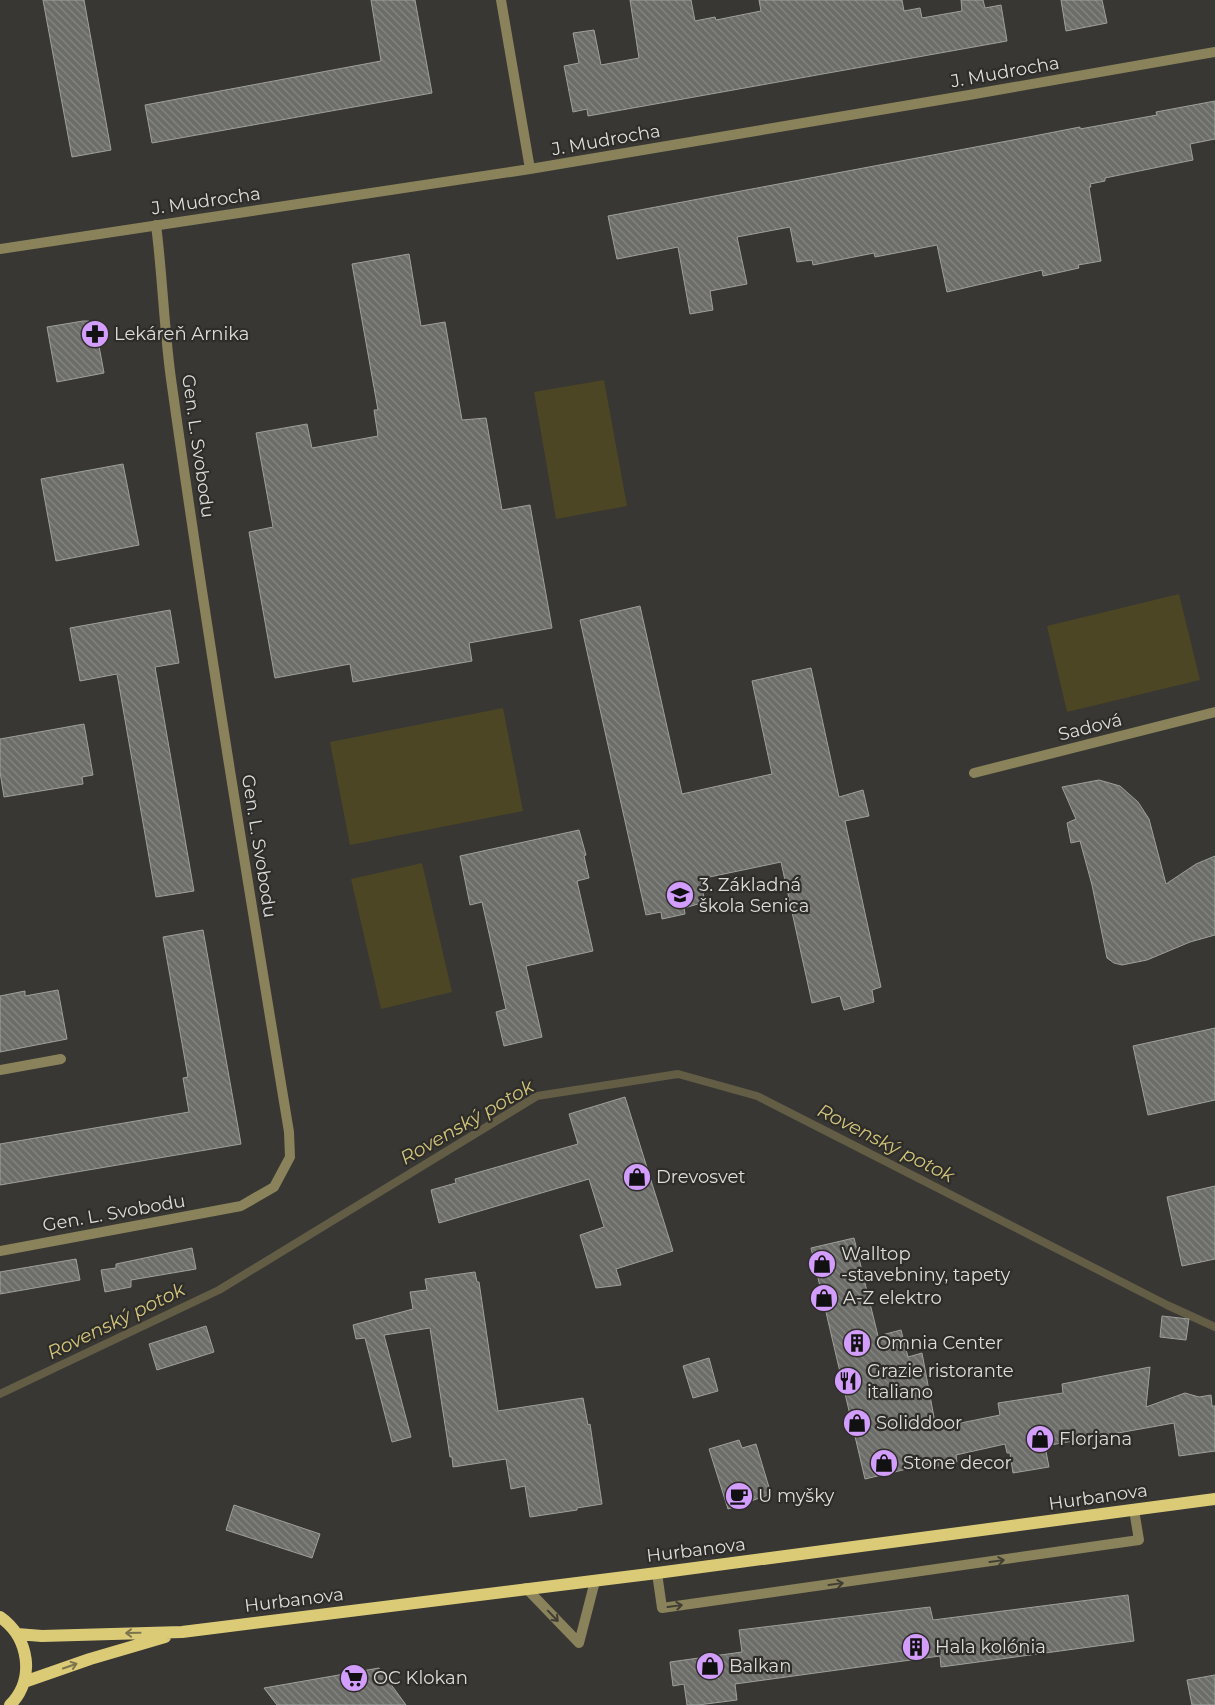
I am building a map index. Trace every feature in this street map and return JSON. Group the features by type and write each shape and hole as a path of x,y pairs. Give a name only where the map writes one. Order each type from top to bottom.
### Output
{"main road":[{"name":"Hurbanova","path":"17,1634 42,1636 182,1632 657,1573 1215,1498"},
{"path":"0,1617 17,1634 25,1656 24,1682 12,1704"},
{"name":"Hurbanova","path":"24,1682 90,1659 182,1632"}],"street":[{"path":"501,0 530,169"},
{"name":"J. Mudrocha","path":"0,249 530,169 1215,52"},
{"name":"Gen. L. Svobodu","path":"0,1251 241,1206 274,1187 290,1157 289,1132 223,727 173,392 162,268 156,225"},
{"name":"Sadová","path":"974,774 1215,712"},
{"path":"0,1070 61,1059"},
{"path":"657,1573 662,1608 1139,1540 1134,1510"},
{"path":"526,1588 579,1643 595,1581"}],"shaded area":[{"path":"604,380 627,506 556,519 534,392"},
{"path":"1179,594 1200,680 1067,712 1047,626"},
{"path":"503,708 523,811 350,845 330,742"},
{"path":"422,863 452,992 381,1009 351,879"}],"building":[{"path":"43,0 84,0 111,150 72,157"},
{"path":"371,0 415,0 432,93 152,143 145,105 381,61"},
{"path":"630,0 691,0 695,21 715,17 716,20 761,11 759,0 902,0 904,11 920,8 922,18 962,11 961,0 983,0 985,8 1001,5 1007,41 588,116 587,109 573,112 564,66 579,63 573,33 594,30 601,65 639,58"},
{"path":"1061,0 1102,0 1107,23 1066,31"},
{"path":"1215,101 1215,139 1190,144 1193,160 1105,178 1105,181 1090,184 1101,261 1078,265 1079,268 1043,276 1042,270 947,292 937,245 875,257 874,253 813,265 812,260 797,262 790,227 737,237 747,284 710,291 713,310 690,314 678,247 617,259 608,216 1080,127 1080,129 1157,115 1156,112"},
{"path":"409,254 421,326 445,322 462,420 486,418 502,510 530,505 552,628 469,643 472,661 353,682 350,664 275,678 249,532 273,527 256,433 307,424 312,448 378,436 374,410 378,410 352,264"},
{"path":"89,321 96,330 104,373 57,382 47,327"},
{"path":"123,464 139,545 56,561 41,479"},
{"path":"640,606 682,794 772,774 752,681 811,668 839,797 863,790 869,816 845,821 881,987 872,990 874,1002 844,1010 840,996 812,1003 781,862 700,879 705,902 684,908 685,914 662,919 661,912 646,915 580,620"},
{"path":"170,610 179,663 155,667 194,891 156,897 117,674 80,681 70,628"},
{"path":"84,724 93,775 82,777 83,784 4,797 0,772 0,739"},
{"path":"1099,780 1120,786 1138,802 1149,819 1166,884 1196,864 1215,856 1215,935 1190,942 1147,960 1122,965 1114,963 1107,958 1092,885 1080,841 1071,843 1067,823 1076,819 1062,787"},
{"path":"579,830 586,855 584,856 589,878 577,881 593,951 526,966 542,1037 504,1046 496,1012 506,1009 482,902 470,905 460,856"},
{"path":"203,930 241,1144 0,1185 0,1144 189,1112 183,1078 188,1077 163,937"},
{"path":"58,990 67,1039 0,1052 0,996 25,991 25,996"},
{"path":"1215,1028 1215,1100 1148,1115 1133,1046"},
{"path":"625,1097 673,1251 616,1269 621,1285 596,1288 580,1235 604,1227 589,1179 439,1223 431,1190 456,1183 455,1179 578,1144 569,1114"},
{"path":"1215,1186 1215,1259 1182,1266 1167,1197"},
{"path":"854,1238 878,1336 901,1330 908,1357 922,1353 936,1428 1000,1415 998,1403 1063,1393 1062,1384 1150,1367 1146,1407 1185,1393 1199,1397 1211,1395 1212,1406 1215,1406 1215,1451 1179,1456 1174,1423 1045,1446 1049,1467 1013,1473 1010,1453 1007,1453 1005,1444 956,1455 957,1462 932,1467 932,1463 865,1479 811,1248"},
{"path":"192,1248 196,1269 131,1280 131,1287 105,1292 101,1270 116,1268 116,1264"},
{"path":"76,1259 80,1280 0,1294 0,1272"},
{"path":"475,1272 477,1282 479,1282 498,1411 583,1398 588,1425 590,1424 602,1504 530,1517 525,1486 511,1489 506,1459 453,1467 430,1328 384,1335 411,1437 392,1442 365,1338 356,1339 353,1325 413,1309 410,1292 427,1290 425,1279"},
{"path":"1162,1316 1189,1319 1186,1340 1160,1337"},
{"path":"206,1326 214,1352 157,1370 149,1344"},
{"path":"709,1358 718,1391 693,1398 683,1366"},
{"path":"739,1440 742,1448 756,1444 771,1494 728,1509 709,1449"},
{"path":"234,1505 320,1534 312,1558 226,1530"},
{"name":"Hala kolónia","path":"1128,1595 1134,1641 941,1667 940,1656 735,1684 737,1700 698,1705 687,1705 684,1684 673,1686 670,1662 742,1652 739,1630 930,1607 933,1620"},
{"name":"OC Klokan","path":"379,1668 406,1705 277,1705 264,1688"},
{"path":"1215,1675 1215,1705 1192,1705 1187,1680"}],"waterway":[{"name":"Rovenský potok","path":"0,1394 219,1290 537,1096 678,1074 757,1096 1167,1305 1215,1327"}],"place":[{"name":"Lekáreň Arnika","path":"95,334"},
{"name":"3. Základná škola Senica","path":"680,895"},
{"name":"Drevosvet","path":"637,1177"},
{"name":"Walltop -stavebniny, tapety","path":"822,1264"},
{"name":"A-Z elektro","path":"824,1298"},
{"name":"Omnia Center","path":"857,1343"},
{"name":"Grazie ristorante italiano","path":"848,1381"},
{"name":"Soliddoor","path":"857,1423"},
{"name":"Florjana","path":"1040,1439"},
{"name":"Stone decor","path":"884,1463"},
{"name":"U myšky","path":"739,1496"},
{"name":"Hala kolónia","path":"916,1647"},
{"name":"Balkan","path":"710,1666"},
{"name":"OC Klokan","path":"354,1678"}]}
